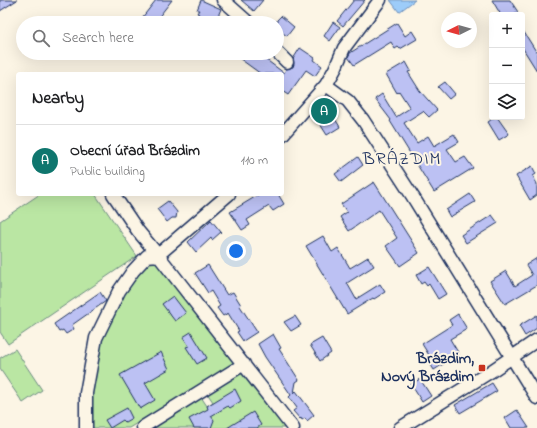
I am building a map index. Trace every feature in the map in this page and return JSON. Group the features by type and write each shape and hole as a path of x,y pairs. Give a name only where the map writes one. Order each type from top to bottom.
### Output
{"street":[{"path":"223,0 241,16"},
{"path":"284,132 326,85 344,48 380,0"},
{"path":"284,59 287,62"},
{"path":"326,85 348,101 363,120 413,197 537,398"},
{"path":"114,196 138,230 293,428"},
{"path":"86,428 86,393 96,338 119,291 146,256 158,255 227,196"},
{"path":"400,428 490,372 537,340"},
{"path":"142,427 244,364"}],"green space":[{"path":"37,196 96,196 137,256 8,344 0,332 0,221"},
{"path":"154,259 235,363 129,428 91,428 91,395 101,339 111,314 135,275"},
{"path":"15,349 42,390 23,403 0,369 0,358"},
{"path":"243,371 287,428 151,428 201,397 207,406 213,402 207,393"}],"water":[{"path":"390,0 415,0 399,12"}],"building":[{"path":"0,0 17,0 0,11"},
{"path":"156,0 172,0 159,16 143,16"},
{"path":"201,0 221,9 218,16 198,16 199,14 197,13 199,10 197,10"},
{"path":"241,0 263,0 254,11"},
{"path":"354,0 365,0 343,26 337,21"},
{"path":"492,0 510,0 518,12 499,12"},
{"path":"284,19 294,27 287,36 284,34"},
{"path":"333,22 340,27 330,41 324,36"},
{"path":"397,23 405,36 412,31 417,39 400,49 398,47 395,49 391,42 354,65 348,57 350,53"},
{"path":"525,34 537,53 537,71 525,52"},
{"path":"300,48 315,58 314,60 322,66 315,76 306,70 288,95 284,92 284,73 286,69 293,67 293,59"},
{"path":"242,60 266,60 283,72 258,72"},
{"path":"406,62 411,71 408,72 420,91 437,110 429,117 423,111 404,123 417,143 428,136 434,146 454,134 459,142 447,149 456,162 465,157 473,168 434,192 390,121 391,120 375,99 382,94 396,117 410,108 399,91 397,93 386,74"},
{"path":"445,82 455,94 449,99 438,87"},
{"path":"326,104 340,127 327,135 313,113"},
{"path":"491,120 499,120 509,134 499,140 488,122"},
{"path":"358,157 363,165 341,182 335,174"},
{"path":"532,166 536,174 533,176 537,184 537,195 530,200 516,176"},
{"path":"374,182 419,253 400,266 386,246 397,238 379,210 349,231 340,217 347,212 341,204"},
{"path":"470,194 475,202 450,217 446,210"},
{"path":"257,196 279,196 284,204 273,211 269,206 247,220 250,225 242,230 230,212"},
{"path":"168,201 177,212 176,218 172,218 167,222 157,209"},
{"path":"492,215 498,223 466,243 461,235"},
{"path":"211,220 221,232 212,240 211,238 196,252 188,242"},
{"path":"323,236 332,252 338,248 350,268 368,257 374,266 347,283 356,299 380,284 385,292 347,314 306,246"},
{"path":"537,258 537,285 505,304 490,281 506,271 515,286 532,275 526,265"},
{"path":"208,265 227,295 233,292 241,305 240,306 257,332 243,341 228,313 223,316 217,308 220,306 211,291 208,293 195,273"},
{"path":"429,267 446,294 438,299 429,284 427,286 424,282 421,284 416,275"},
{"path":"100,292 106,301 72,325 74,329 66,334 63,330 59,332 54,324"},
{"path":"173,296 186,313 175,321 162,304"},
{"path":"458,314 467,329 450,339 459,354 434,370 429,362 432,360 422,344 452,325 449,320"},
{"path":"537,315 537,328 525,336 519,326"},
{"path":"295,316 301,325 291,331 284,322"},
{"path":"191,332 207,358 197,364 186,347 189,346 183,337"},
{"path":"273,334 281,348 279,349 299,380 296,382 294,393 296,391 314,415 307,421 305,418 302,420 301,418 300,419 293,411 297,408 289,397 291,395 258,344"},
{"path":"322,338 331,353 320,361 310,345"},
{"path":"161,352 169,369 145,383 155,400 140,409 120,375"},
{"path":"420,379 431,396 422,402 411,384"},
{"path":"492,383 497,391 460,413 455,405"},
{"path":"235,389 241,401 230,408 228,406 211,416 214,420 211,428 194,428 189,419 208,409 207,406"},
{"path":"127,408 132,418 125,422 123,420 110,428 105,420"},
{"path":"517,410 529,428 511,428 505,418"},
{"path":"253,412 261,425 257,428 227,428"}],"place":[{"name":"Obecní úřad Brázdim","path":"324,111"},
{"name":"Brázdim, Nový Brázdim","path":"482,368"}],"district":[{"name":"BRÁZDIM","path":"402,160"}]}
